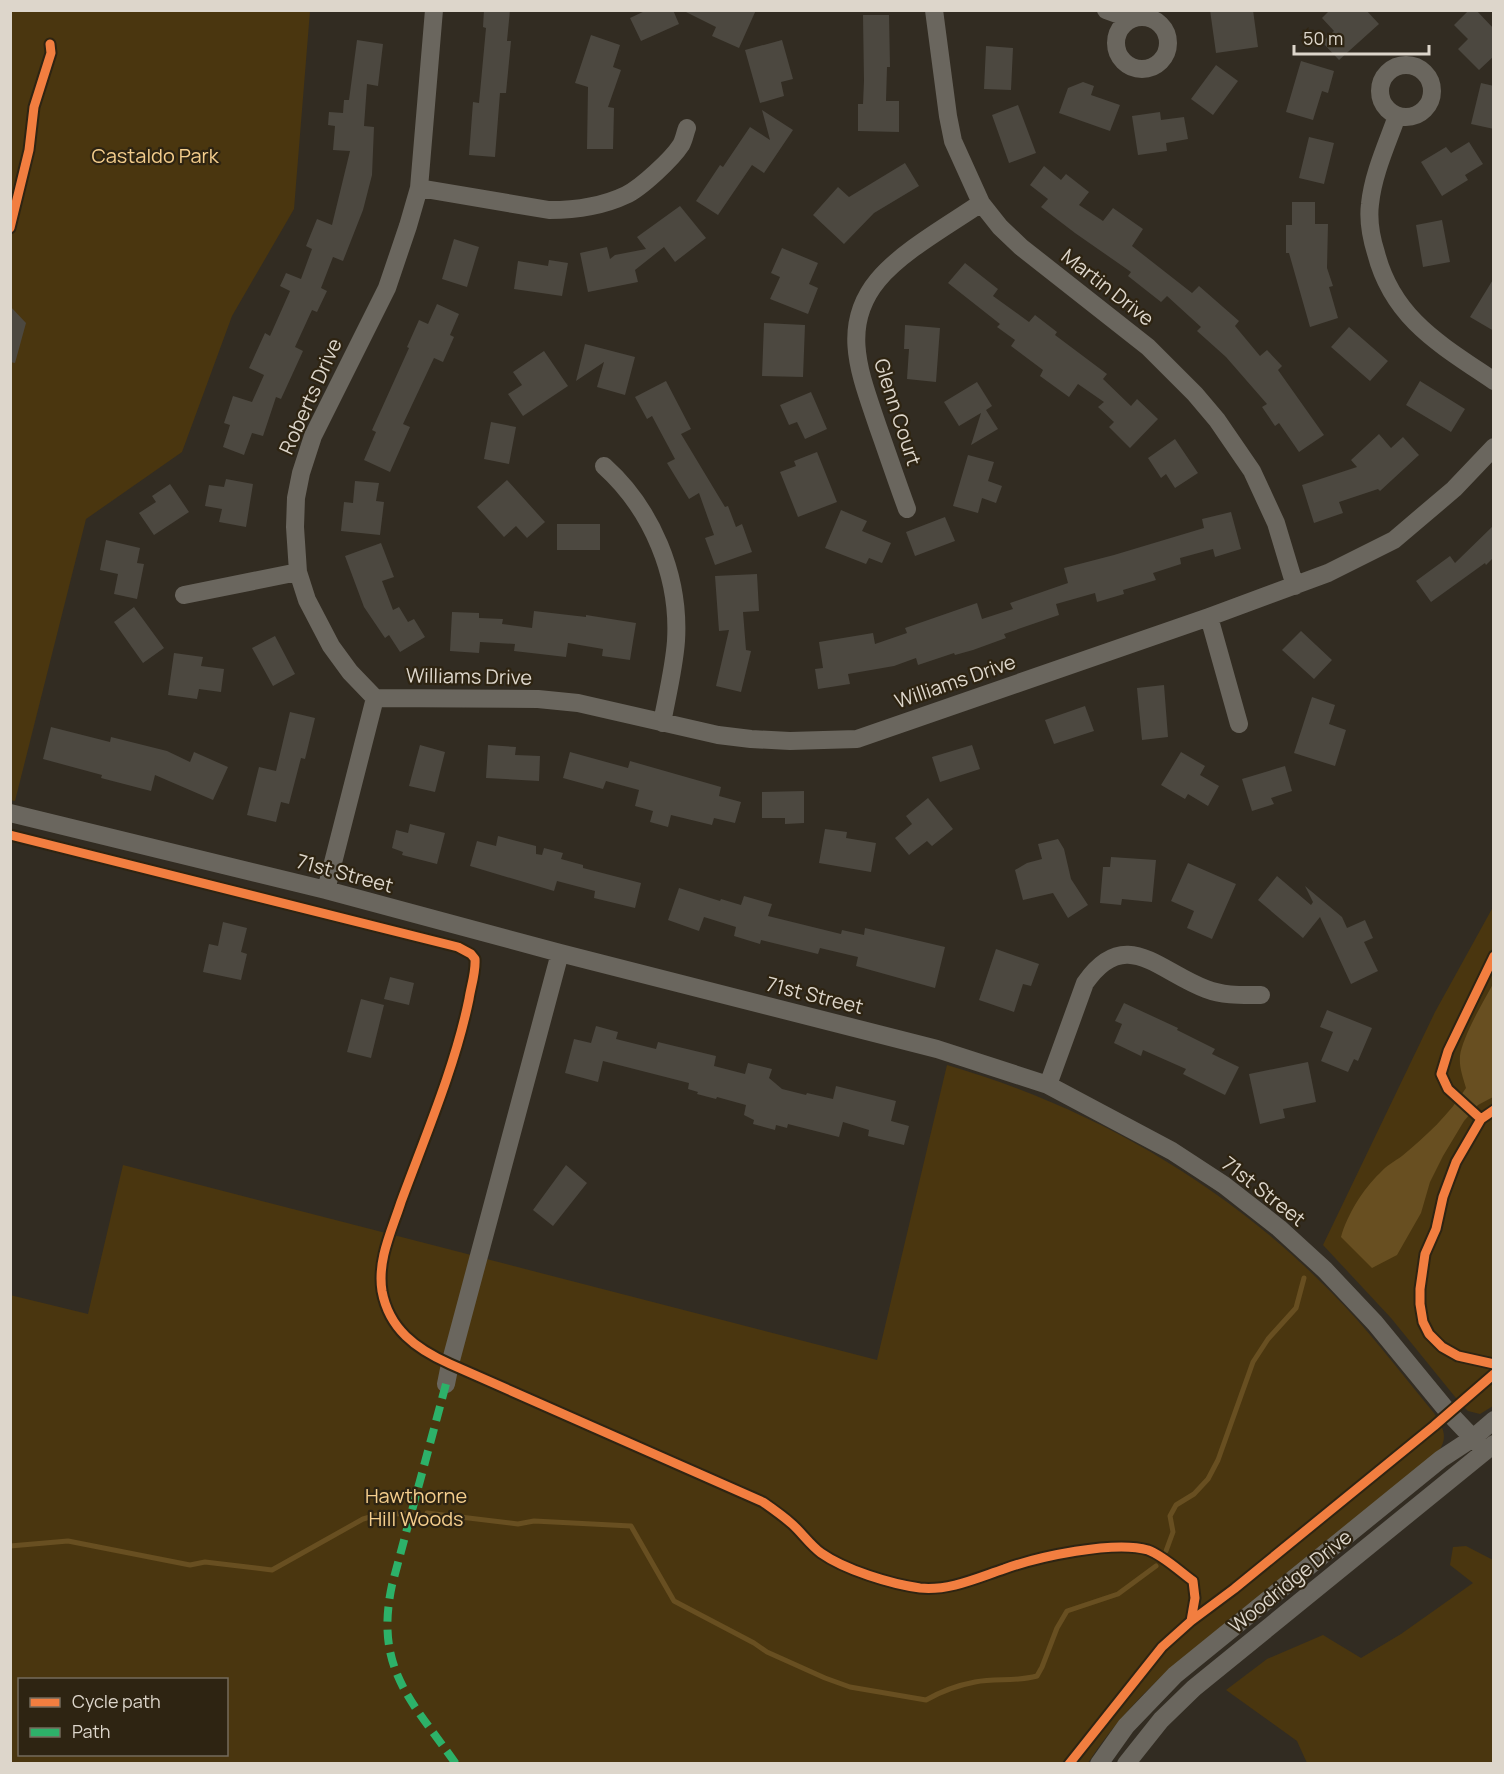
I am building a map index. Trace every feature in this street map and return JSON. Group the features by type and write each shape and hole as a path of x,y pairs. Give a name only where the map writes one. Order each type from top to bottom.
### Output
{"street":[{"name":"Roberts Drive","path":"375,698 350,672 331,646 307,600 298,572 296,498 307,451 313,436 387,288 419,188 434,10"},
{"path":"1106,10 1131,19"},
{"name":"Martin Drive","path":"939,11 948,116 953,141 981,203 1021,248 1148,347 1195,393 1217,420 1252,471 1276,523 1294,586"},
{"path":"1397,116 1375,179 1370,204 1370,224 1377,260 1391,294 1412,320 1440,344 1494,381"},
{"path":"419,188 549,210 591,206 627,195 661,167 682,144 687,128"},
{"name":"Glenn Court","path":"907,510 859,371 855,344 859,316 869,294 888,269 981,203"},
{"name":"Williams Drive","path":"375,698 538,699 578,703 718,735 790,741 857,739 1209,617 1328,573 1394,540 1454,489 1494,447"},
{"path":"604,466 639,505 656,537 672,584 676,639 662,723"},
{"path":"184,595 298,572"},
{"path":"1209,617 1239,724"},
{"path":"326,890 375,698"},
{"name":"71st Street","path":"10,813 326,890 560,953 937,1049 1048,1085 1172,1151 1224,1185 1279,1228 1325,1270 1375,1323 1449,1413 1473,1438 1489,1448"},
{"path":"447,1384 453,1353 560,953"},
{"path":"1048,1085 1085,983 1094,970 1105,961 1120,954 1132,954 1148,960 1216,992 1235,996 1261,995"},
{"name":"Woodridge Drive","path":"1099,1764 1126,1726 1175,1675 1441,1459 1473,1438 1494,1420"},
{"name":"Woodridge Drive","path":"1126,1764 1161,1720 1194,1688 1489,1448"}],"green space":[{"name":"Castaldo Park","path":"10,11 310,11 294,209 232,316 182,452 86,519 15,801 10,800"},
{"path":"1493,907 1493,1406 1480,1414 1468,1411 1460,1403 1391,1318 1323,1245 1435,1012"},
{"name":"Hawthorne Hill Woods","path":"947,1065 1001,1082 1104,1127 1154,1154 1247,1217 1290,1253 1358,1321 1434,1413 1444,1432 1443,1442 1438,1452 1176,1663 1129,1710 1088,1763 11,1763 10,1295 88,1314 123,1165 877,1360"},
{"path":"1466,1546 1493,1560 1493,1763 1307,1763 1297,1741 1226,1690 1267,1659 1323,1635 1361,1658 1401,1634 1473,1583 1450,1565 1453,1547"}],"shaded area":[{"path":"1493,984 1493,1097 1478,1105 1464,1121 1430,1182 1421,1213 1397,1255 1372,1268 1341,1237 1347,1220 1374,1179 1437,1125 1466,1088 1460,1065 1462,1048 1474,1019"}],"building":[{"path":"484,10 510,10 507,41 511,41 506,93 500,93 495,157 469,155 473,102 479,103 486,28 483,27"},
{"path":"647,10 673,10 679,24 641,41 630,18"},
{"path":"682,10 756,10 739,48 712,36 716,27"},
{"path":"1210,10 1253,10 1258,47 1216,53"},
{"path":"1330,10 1366,10 1379,24 1339,60 1322,42 1334,31 1322,18"},
{"path":"1469,10 1476,10 1494,29 1494,56 1479,70 1458,49 1468,39 1454,25"},
{"path":"863,15 889,15 890,67 887,67 886,101 899,101 899,132 858,131 858,104 863,104 864,81"},
{"path":"591,35 620,45 613,67 621,70 608,107 614,108 613,149 587,149 588,87 575,83"},
{"path":"357,40 383,44 378,86 367,84 364,126 374,127 372,175 363,210 343,261 333,257 321,288 327,291 317,312 312,310 295,347 303,351 281,399 276,397 263,436 252,433 244,455 223,447 230,425 224,423 233,396 252,402 264,375 249,368 265,333 270,336 290,291 280,286 286,273 301,279 312,249 306,246 317,219 332,225 350,151 333,150 335,126 328,125 329,112 343,113 344,100 349,100"},
{"path":"782,40 793,79 781,82 784,96 760,103 745,50"},
{"path":"986,46 1013,48 1011,90 984,89"},
{"path":"1301,61 1334,71 1328,93 1322,91 1313,120 1286,112"},
{"path":"1216,65 1238,81 1213,115 1191,99"},
{"path":"1083,82 1094,86 1091,95 1120,105 1110,131 1059,113 1068,88"},
{"path":"1481,83 1494,86 1494,129 1471,124"},
{"path":"1018,105 1036,153 1009,163 992,115"},
{"path":"762,110 793,130 764,173 752,165 718,215 696,201 720,165 723,167 750,127 770,140"},
{"path":"1160,112 1161,120 1184,117 1188,139 1166,143 1167,151 1138,155 1132,116"},
{"path":"1309,137 1334,143 1324,184 1299,178"},
{"path":"1469,142 1483,164 1465,175 1468,180 1442,196 1421,162 1446,147 1451,153"},
{"path":"905,163 919,186 874,213 844,244 813,215 838,187 849,197"},
{"path":"1044,166 1061,180 1066,174 1089,192 1079,205 1103,221 1113,208 1143,229 1132,246 1192,293 1199,286 1239,321 1235,326 1260,356 1267,350 1282,366 1278,370 1324,435 1299,452 1279,423 1275,426 1262,407 1267,404 1226,357 1197,331 1201,327 1167,296 1161,302 1128,276 1131,272 1041,207 1048,199 1030,185"},
{"path":"1292,202 1315,202 1315,224 1328,224 1327,268 1333,286 1329,287 1338,318 1310,327 1289,253 1286,253 1286,225 1292,225"},
{"path":"680,206 706,238 675,262 664,247 635,270 638,282 588,292 580,253 607,247 610,259 615,255 646,249 637,237"},
{"path":"1442,220 1450,262 1423,267 1416,225"},
{"path":"454,239 479,247 467,287 442,279"},
{"path":"782,248 818,263 809,284 818,288 808,314 770,299 780,277 771,273"},
{"path":"549,260 568,263 562,296 514,289 518,261 548,266"},
{"path":"965,263 998,289 993,296 1029,322 1035,315 1057,332 1055,335 1107,374 1103,379 1131,406 1137,399 1158,419 1130,448 1109,427 1114,422 1098,407 1104,402 1078,384 1069,397 1040,376 1043,370 1011,346 1015,340 997,327 1000,324 948,283"},
{"path":"1494,278 1494,331 1470,317"},
{"path":"437,304 459,314 450,335 454,337 443,362 434,358 403,424 410,427 390,472 364,460 376,432 372,430 409,348 407,347 419,320 428,324"},
{"path":"10,306 26,323 15,363 10,362"},
{"path":"764,323 805,325 803,377 762,376"},
{"path":"905,325 940,328 936,382 907,379 909,349 904,349"},
{"path":"1349,327 1388,361 1370,381 1331,347"},
{"path":"585,344 635,357 625,395 597,387 604,362 576,381"},
{"path":"544,351 568,386 523,416 508,394 522,385 513,372"},
{"path":"666,381 691,429 681,434 725,507 728,506 736,527 742,524 752,552 715,565 705,538 714,535 699,493 689,499 667,463 675,459 652,416 647,419 635,397"},
{"path":"1420,381 1465,409 1451,432 1406,405"},
{"path":"977,382 992,406 986,410 998,429 971,445 981,413 959,426 944,402"},
{"path":"811,392 827,429 805,439 797,422 789,425 780,405"},
{"path":"491,422 516,427 509,464 484,459"},
{"path":"1379,434 1391,448 1403,437 1419,455 1380,491 1378,489 1339,502 1343,513 1314,523 1302,485 1357,467 1351,460"},
{"path":"1175,439 1198,473 1175,488 1166,474 1161,478 1148,458"},
{"path":"817,452 837,502 798,517 780,472 796,466 794,461"},
{"path":"968,455 994,462 988,481 1002,486 996,503 982,498 978,513 953,506"},
{"path":"226,479 253,484 246,527 219,522 222,509 205,506 209,485 224,487"},
{"path":"507,480 545,522 527,538 516,526 504,537 477,507"},
{"path":"355,481 379,483 376,501 384,502 380,535 341,531 344,502 353,503"},
{"path":"170,484 189,512 154,535 139,513 156,502 152,496"},
{"path":"841,510 867,521 862,531 891,543 882,563 869,558 866,564 825,548"},
{"path":"1231,512 1241,549 1215,557 1213,549 1180,558 1181,564 1153,573 1156,580 1123,590 1124,594 1097,602 1095,593 1056,604 1059,615 1004,634 1006,638 973,650 955,655 954,653 918,665 916,658 894,666 848,674 850,684 818,689 815,669 823,668 819,642 873,633 875,644 907,633 905,628 977,603 982,619 1013,609 1010,603 1068,583 1064,568 1204,528 1202,519"},
{"path":"945,517 955,541 915,556 906,532"},
{"path":"557,524 600,524 600,550 557,550"},
{"path":"1494,525 1494,557 1486,565 1485,563 1431,602 1416,581 1450,556 1455,563"},
{"path":"106,540 140,548 137,563 144,564 137,599 114,594 118,574 100,570"},
{"path":"381,543 394,577 382,581 393,610 399,607 408,622 414,619 425,637 400,652 389,635 385,638 364,607 345,556"},
{"path":"757,574 759,611 743,612 746,650 751,651 741,692 716,686 729,630 719,631 715,576"},
{"path":"134,607 164,648 143,663 114,622"},
{"path":"534,611 586,617 586,615 636,623 630,660 602,656 603,649 568,643 566,657 514,651 515,644 480,642 479,653 450,651 452,612 479,613 479,618 503,619 502,624 532,628"},
{"path":"1301,631 1332,660 1314,679 1282,650"},
{"path":"275,636 295,674 273,686 252,648"},
{"path":"174,653 203,657 201,666 224,669 221,692 199,689 197,699 168,695"},
{"path":"1164,685 1168,737 1142,740 1137,688"},
{"path":"1312,697 1335,705 1329,724 1346,730 1335,766 1294,753"},
{"path":"1085,706 1094,731 1054,744 1045,720"},
{"path":"290,712 315,718 305,759 301,758 289,804 281,802 276,822 247,815 259,767 276,771"},
{"path":"51,727 110,742 111,737 167,751 190,762 194,752 228,767 213,800 155,775 151,791 43,759"},
{"path":"420,745 445,752 435,792 409,786"},
{"path":"488,745 516,747 515,755 540,756 539,781 486,778"},
{"path":"972,745 980,769 940,782 932,757"},
{"path":"570,752 628,768 630,761 721,787 719,796 741,802 735,823 714,818 712,825 671,815 668,827 650,822 653,811 635,806 639,790 606,781 603,789 563,778"},
{"path":"1181,752 1205,766 1200,775 1219,786 1208,806 1188,794 1185,799 1161,785"},
{"path":"1285,766 1292,791 1271,798 1274,804 1252,811 1242,779"},
{"path":"804,791 804,823 785,824 785,818 762,818 762,792"},
{"path":"928,798 953,829 932,846 927,841 909,855 895,838 912,824 906,816"},
{"path":"410,824 445,833 437,864 402,855 403,852 392,848 396,830 408,833"},
{"path":"825,829 847,832 846,838 876,843 871,872 819,863"},
{"path":"498,836 536,846 536,854 542,855 544,848 563,853 561,859 583,865 583,868 641,883 635,908 594,898 595,891 557,881 554,891 470,866 477,841 496,846"},
{"path":"1058,839 1064,849 1071,879 1088,905 1068,918 1053,893 1023,900 1015,870 1027,863 1042,859 1038,844"},
{"path":"1111,857 1156,860 1152,902 1122,899 1121,905 1100,903 1103,867 1110,867"},
{"path":"1188,863 1236,884 1212,939 1187,928 1194,911 1171,901"},
{"path":"1277,876 1311,905 1313,902 1305,886 1342,917 1347,928 1365,920 1373,938 1364,942 1378,971 1351,984 1320,917 1303,938 1258,900"},
{"path":"679,888 741,905 744,896 772,904 768,916 841,934 842,930 864,935 865,928 945,947 935,988 856,966 858,957 820,948 818,954 761,940 760,944 734,936 736,927 704,917 699,931 668,920"},
{"path":"223,922 247,928 241,952 247,954 241,980 203,972 209,944 218,946"},
{"path":"996,949 1039,964 1031,986 1023,984 1014,1012 979,1000"},
{"path":"390,977 414,983 409,1005 384,999"},
{"path":"361,999 384,1005 371,1058 347,1052"},
{"path":"1124,1003 1178,1028 1177,1030 1215,1049 1212,1054 1239,1067 1225,1095 1183,1074 1186,1069 1143,1050 1141,1056 1114,1043 1122,1024 1115,1021"},
{"path":"1327,1010 1372,1028 1358,1061 1354,1059 1348,1072 1321,1061 1333,1032 1320,1027"},
{"path":"596,1026 618,1032 616,1039 656,1049 658,1042 716,1056 714,1066 745,1074 748,1063 772,1069 769,1078 782,1089 806,1095 807,1093 833,1099 836,1086 896,1101 891,1121 909,1126 904,1145 868,1136 869,1130 843,1122 839,1137 788,1124 787,1128 776,1125 775,1130 753,1124 754,1120 744,1115 746,1105 697,1094 698,1092 688,1089 689,1083 603,1061 598,1082 565,1073 574,1039 591,1043"},
{"path":"1308,1062 1316,1102 1283,1109 1285,1118 1260,1124 1249,1074"},
{"path":"566,1165 587,1183 553,1226 533,1210"}],"waterway":[{"path":"1166,1551 1173,1532 1170,1516 1176,1505 1194,1494 1208,1479 1218,1460 1253,1362 1268,1339 1296,1308 1304,1278"},
{"path":"10,1546 68,1541 190,1565 205,1562 272,1570 363,1519 377,1515 411,1513"},
{"path":"427,1513 518,1524 534,1521 631,1526 674,1601 767,1652 825,1678 850,1687 926,1700 969,1683 1037,1676 1057,1628 1067,1611 1118,1594 1156,1566"}],"marked path":[{"path":"446,1384 392,1585 388,1614 388,1640 401,1682 412,1702 456,1764"}],"cycle path":[{"path":"10,228 29,150 34,107 51,53 50,44"},
{"path":"10,835 458,947 471,954 475,959 474,974 456,1050 383,1257 382,1291 391,1316 406,1336 426,1352 763,1502 782,1515 821,1553 869,1575 920,1588 942,1588 1055,1555 1096,1548 1133,1547 1154,1553 1193,1581 1195,1598 1191,1621"},
{"path":"1481,1119 1448,1089 1441,1074 1448,1051 1494,956"},
{"path":"1494,1110 1481,1119 1456,1162 1443,1197 1436,1229 1425,1254 1420,1289 1423,1322 1429,1334 1442,1347 1458,1356 1494,1364"},
{"path":"1069,1764 1162,1647 1191,1621 1234,1589 1434,1426 1494,1374"}]}
